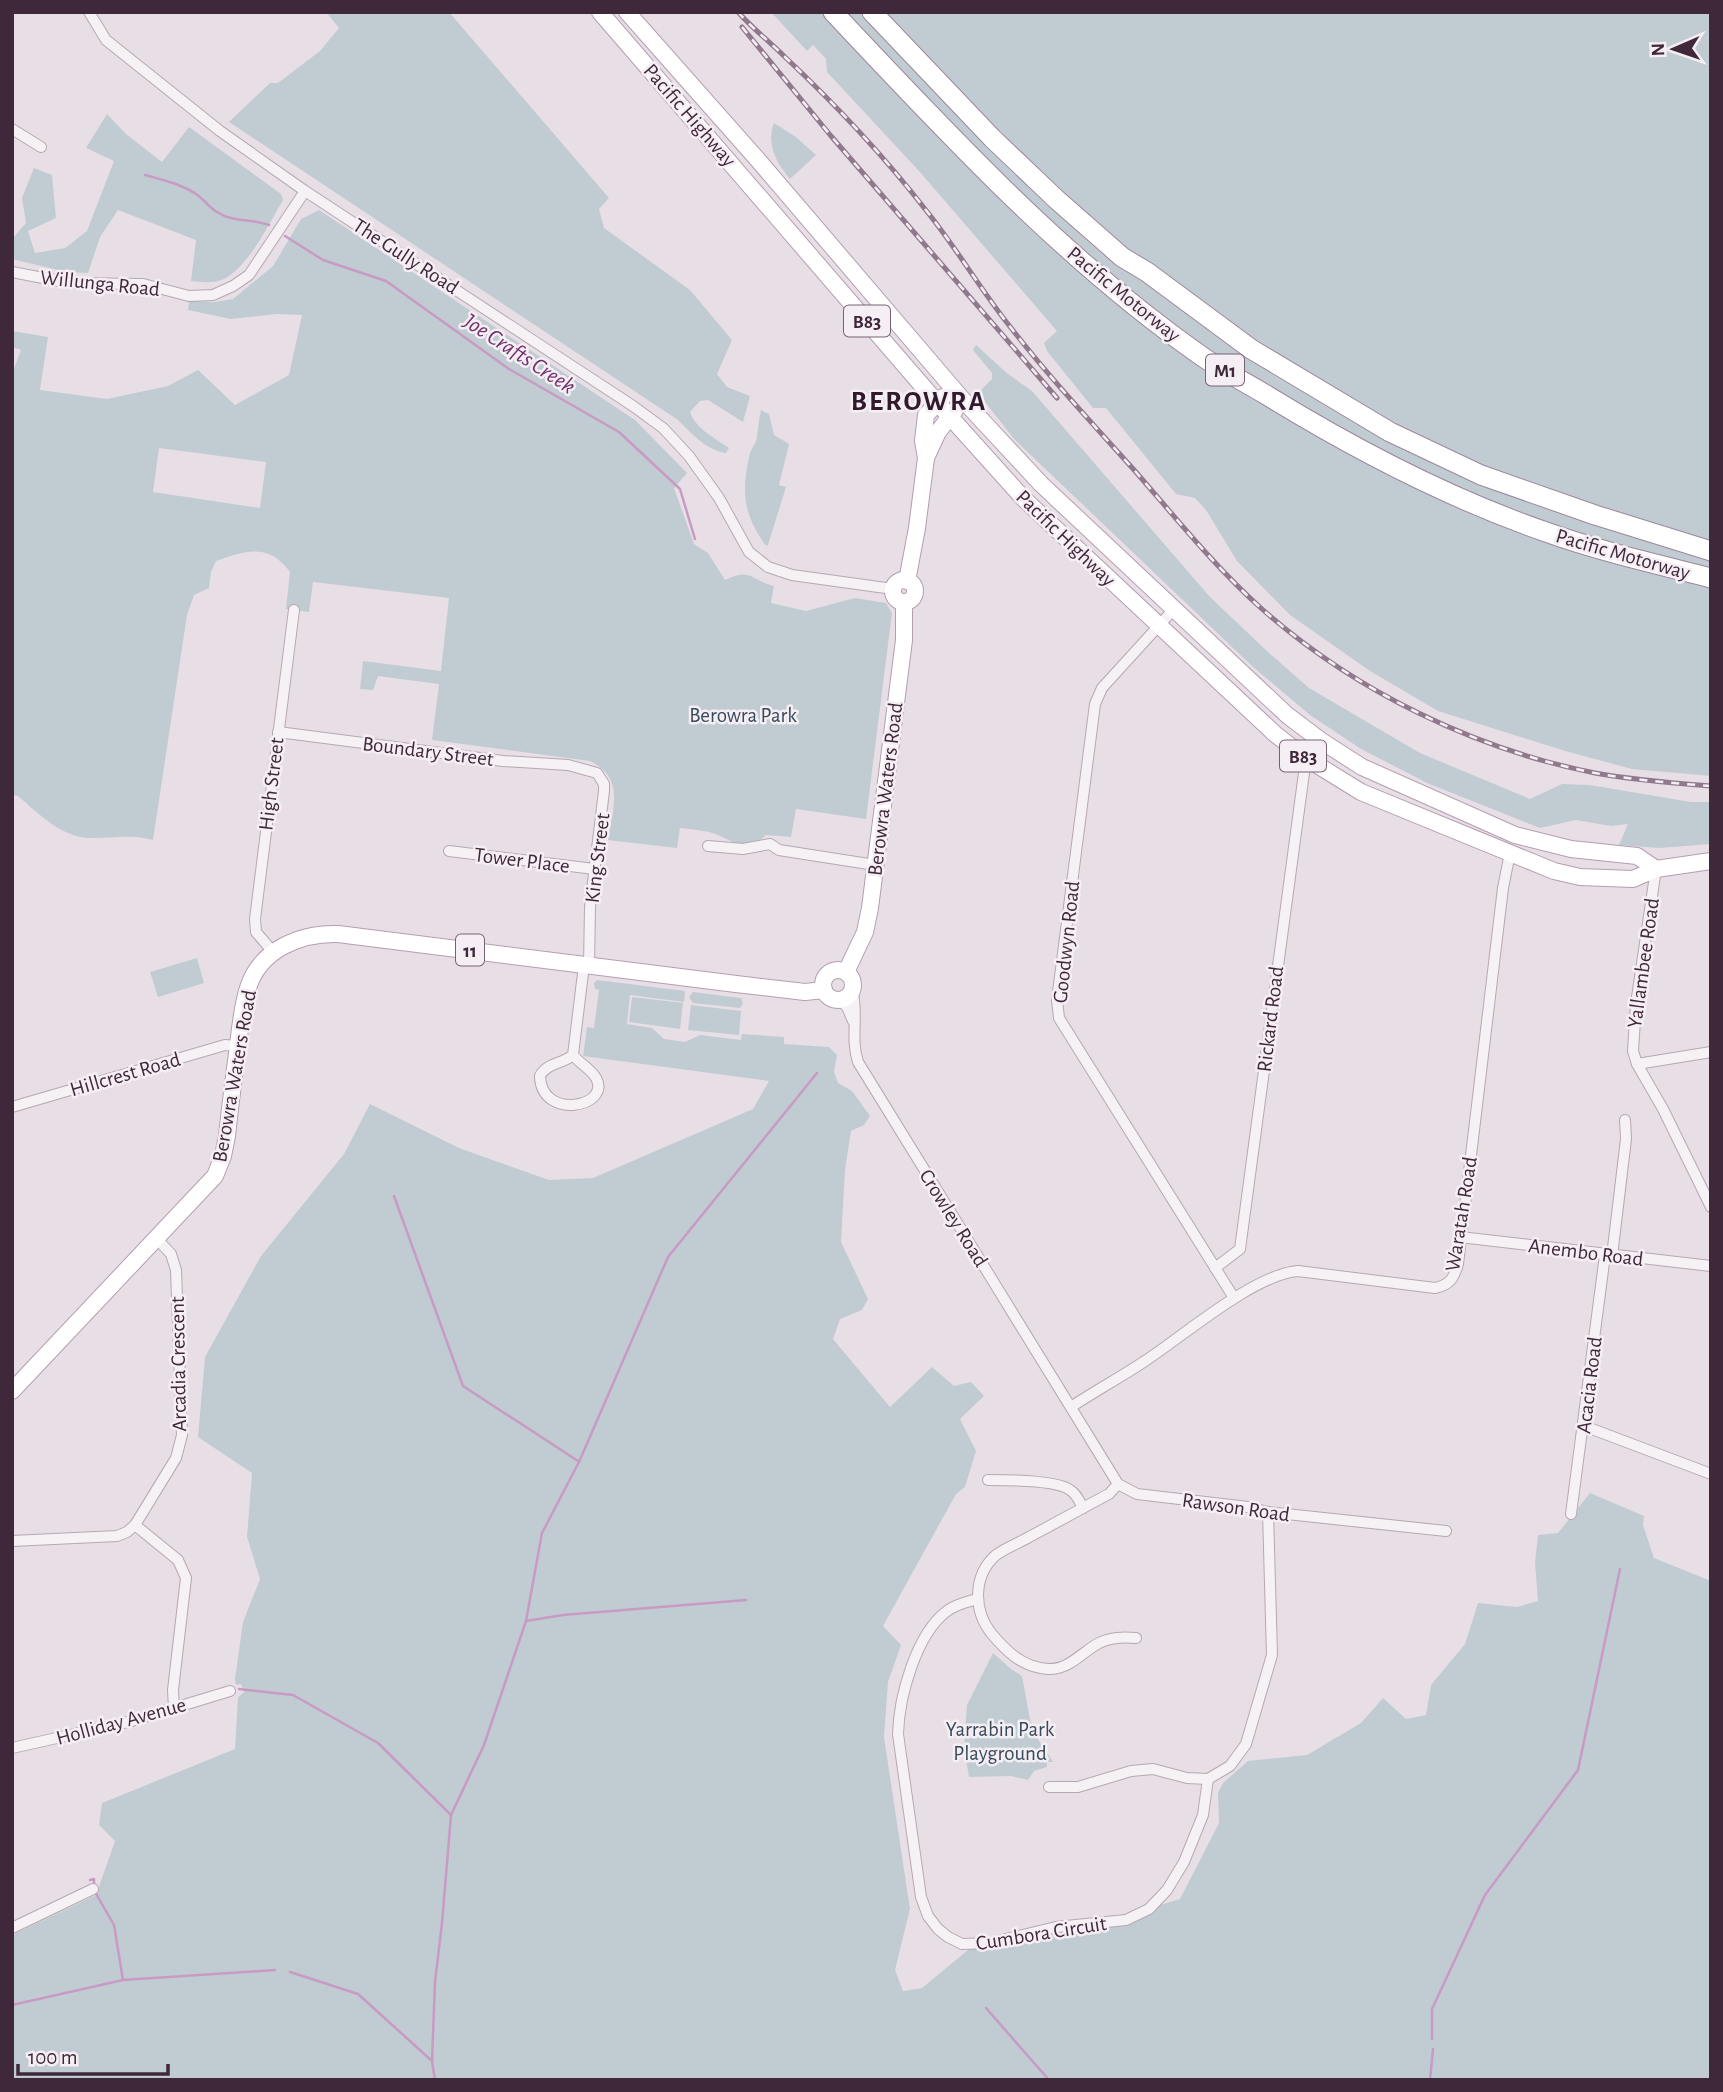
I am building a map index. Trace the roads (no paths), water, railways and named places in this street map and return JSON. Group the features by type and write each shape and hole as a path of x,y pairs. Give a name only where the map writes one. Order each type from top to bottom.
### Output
{"highway":[{"name":"Pacific Motorway","path":"833,12 1037,221 1104,279 1200,355 1320,428 1444,492 1547,533 1711,578"},
{"name":"Pacific Motorway","path":"872,12 992,138 1056,199 1122,257 1147,272 1251,349 1390,432 1481,475 1595,515 1711,551"}],"main road":[{"name":"Pacific Highway","path":"600,12 1023,498 1275,734 1306,758 1361,792 1554,871 1580,877 1633,879 1656,869 1711,861"},
{"name":"Pacific Highway","path":"627,12 958,394 1041,484 1287,715 1362,767 1523,838 1572,849 1637,856 1656,869"},
{"name":"Berowra Waters Road","path":"846,972 864,932 875,865 904,640 901,590 917,528 926,458 923,441 926,415 937,402 958,394"},
{"name":"Berowra Waters Road","path":"926,458 938,432 950,416 958,394"},
{"name":"Berowra Waters Road","path":"12,1391 215,1176 223,1156 248,984 273,952 298,939 317,933 338,934 805,992 824,990"},
{"path":"837,970 846,972 852,982 846,995 830,998 824,990 823,981 828,973 837,970"}],"street":[{"name":"The Gully Road","path":"92,14 106,40 216,128 305,191 663,428 711,485 749,552 768,567 792,575 901,590"},
{"path":"12,129 41,147"},
{"name":"Willunga Road","path":"12,272 69,283 143,284 190,296 213,295 249,275 305,191"},
{"name":"Goodwyn Road","path":"1174,609 1102,688 1095,705 1057,1000 1059,1018 1234,1298"},
{"name":"High Street","path":"273,952 256,932 254,919 294,610"},
{"name":"Boundary Street","path":"278,732 503,761 578,766"},
{"name":"Rickard Road","path":"1215,1268 1240,1250 1306,758"},
{"name":"King Street","path":"573,1055 587,965 590,907 604,797 604,783 597,773 578,766"},
{"path":"708,846 743,849 770,844 779,850 875,865"},
{"name":"Tower Place","path":"449,851 594,869"},
{"name":"Waratah Road","path":"1071,1407 1161,1351 1234,1298 1277,1276 1298,1271 1427,1288 1448,1284 1456,1272 1503,888 1510,853"},
{"name":"Yallambee Road","path":"1656,869 1632,1042 1637,1064 1663,1109 1711,1207"},
{"name":"Crowley Road","path":"846,995 856,1003 854,1050 858,1062 1071,1407"},
{"name":"Hillcrest Road","path":"12,1107 225,1045 238,1046"},
{"path":"1637,1064 1711,1052"},
{"path":"573,1055 596,1079 598,1087 595,1096 587,1102 568,1105 550,1098 540,1083 540,1076 547,1067 562,1063 573,1055"},
{"name":"Acacia Road","path":"1571,1514 1626,1139 1625,1120"},
{"name":"Anembo Road","path":"1460,1237 1711,1266"},
{"name":"Arcadia Crescent","path":"135,1525 176,1458 182,1435 175,1263 172,1254 157,1239"},
{"path":"1071,1407 1118,1484 1109,1494 996,1555 979,1583 977,1599 981,1615 1004,1648 1019,1661 1035,1667 1051,1669 1066,1665 1106,1640 1118,1637 1136,1638"},
{"path":"1584,1426 1711,1474"},
{"path":"988,1480 1013,1479 1065,1486 1076,1495 1083,1508"},
{"name":"Rawson Road","path":"1118,1484 1137,1494 1248,1507 1268,1512 1446,1531"},
{"path":"1049,1787 1078,1787 1131,1771 1153,1769 1187,1778 1208,1779 1230,1766 1246,1744 1272,1655 1268,1512"},
{"path":"12,1541 117,1536 135,1525 178,1560 186,1578 173,1690 174,1708"},
{"name":"Cumbora Circuit","path":"977,1599 960,1604 938,1619 914,1659 898,1717 898,1734 921,1897 928,1916 948,1937 962,1944 989,1943 1056,1927 1126,1920 1149,1909 1167,1890 1184,1862 1203,1815 1208,1779"},
{"name":"Holliday Avenue","path":"12,1748 128,1722 230,1691"},
{"path":"12,1928 93,1889"}],"waterway":[{"name":"Joe Crafts Creek","path":"145,175 190,191 223,215 269,225"},
{"name":"Joe Crafts Creek","path":"285,236 323,260 386,281 509,369 619,432 680,489 695,539"},
{"path":"435,2080 432,2061 435,1982 451,1815 484,1745 526,1621 542,1533 579,1462 668,1257 817,1073"},
{"path":"394,1196 463,1386 578,1461"},
{"path":"1432,2039 1432,2009 1485,1895 1578,1770 1620,1569"},
{"path":"526,1621 563,1615 746,1600"},
{"path":"239,1689 293,1695 378,1743 451,1815"},
{"path":"90,1880 94,1879 94,1886"},
{"path":"95,1892 114,1925 123,1980"},
{"path":"12,2005 123,1980 275,1970"},
{"path":"290,1972 358,1994 432,2061"},
{"path":"986,2008 1049,2080"},
{"path":"1430,2080 1433,2049"}],"railway":[{"path":"738,12 822,93 892,169 936,223 1023,343 1196,542 1245,593 1298,639 1376,691 1418,713 1505,749 1595,773 1711,786"},
{"path":"742,27 831,136 1057,398"}],"district":[{"name":"BEROWRA","path":"919,400"}],"park label":[{"name":"Berowra Park","path":"743,715"},
{"name":"Yarrabin Park Playground","path":"1000,1741"}]}
